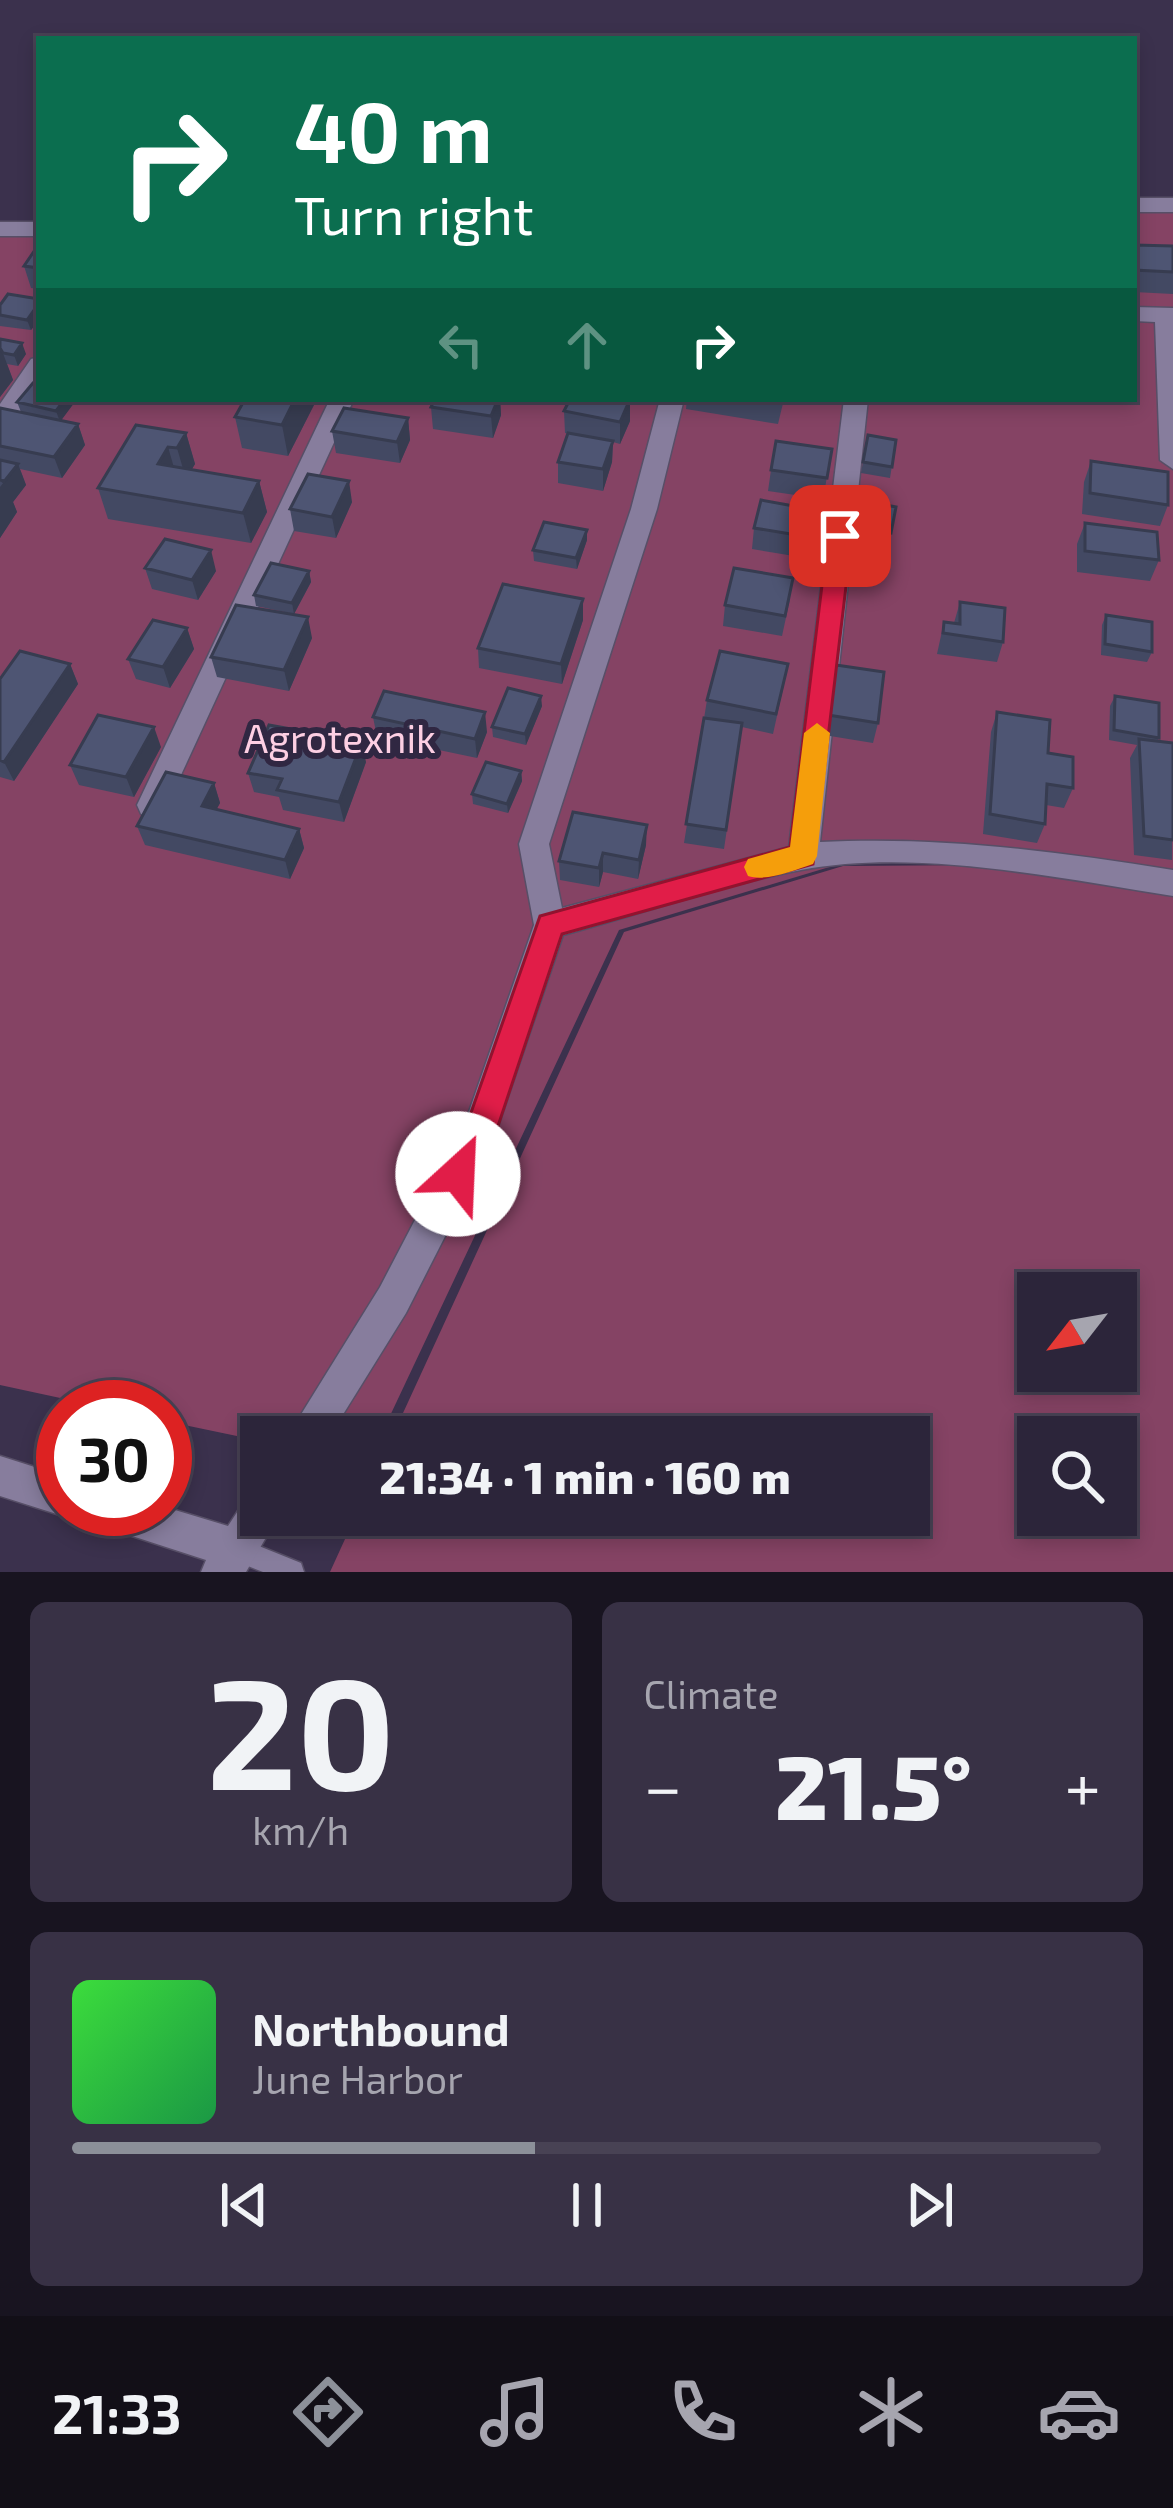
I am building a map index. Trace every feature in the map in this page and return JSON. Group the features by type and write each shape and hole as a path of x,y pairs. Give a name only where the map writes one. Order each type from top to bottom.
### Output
{"street":[{"path":"1137,205 1173,205"},
{"path":"0,229 36,229"},
{"path":"1137,314 1169,315 1173,460"},
{"path":"0,423 36,369"},
{"path":"144,822 341,402"},
{"path":"321,1416 393,1300 480,1132 550,925 534,844 644,508 671,402"},
{"path":"803,856 856,402"},
{"path":"550,925 803,856 904,851 1018,858 1173,883"},
{"path":"0,1476 36,1487"},
{"path":"170,1536 230,1561"}],"lane":[{"path":"230,1561 292,1572"}],"green space":[{"name":"Agrotexnik","path":"1173,201 1173,886 983,858 846,862 619,930 390,1416 240,1416 240,1437 192,1427 192,1380 36,1380 36,1393 0,1385 0,231 36,230 36,402 1137,402 1137,202"},
{"path":"990,865 1173,891 1173,1572 330,1572 346,1536 930,1536 930,1416 402,1416 624,932 843,866"}],"building":[{"path":"1137,245 1173,246 1173,272 1137,270"},
{"path":"36,248 36,268 24,266"},
{"path":"8,294 36,299 27,320 0,315"},
{"path":"0,339 22,343 14,355 3,353"},
{"path":"33,383 36,402 63,402 56,411 17,402"},
{"path":"243,402 294,402 282,425 235,417"},
{"path":"434,402 497,402 491,416 431,407"},
{"path":"568,402 629,402 620,422 564,411"},
{"path":"0,408 78,424 54,457 0,446"},
{"path":"344,408 408,418 397,442 332,431"},
{"path":"136,425 186,433 177,448 168,447 158,464 259,481 243,513 98,488"},
{"path":"568,433 613,441 603,469 558,462"},
{"path":"868,435 896,440 892,467 863,462"},
{"path":"776,441 832,449 827,478 771,470"},
{"path":"0,460 18,464 3,483 0,480"},
{"path":"1091,461 1168,472 1168,505 1090,493"},
{"path":"308,474 349,481 332,517 290,509"},
{"path":"761,500 810,509 803,536 754,528"},
{"path":"865,501 896,507 891,533 860,527"},
{"path":"544,522 587,530 576,558 533,550"},
{"path":"1085,523 1157,532 1159,560 1085,551"},
{"path":"165,539 211,550 192,580 145,568"},
{"path":"271,563 309,571 292,603 254,595"},
{"path":"734,568 793,578 785,616 725,605"},
{"path":"503,584 583,599 561,664 478,648"},
{"path":"960,602 1005,608 1003,642 943,633 944,622 960,624"},
{"path":"236,605 308,617 284,670 211,657"},
{"path":"1106,615 1152,622 1152,652 1105,644"},
{"path":"153,620 187,628 163,667 128,659"},
{"path":"20,651 70,664 4,762 0,760 0,679"},
{"path":"720,651 788,664 776,714 707,700"},
{"path":"836,665 884,672 878,723 828,715"},
{"path":"508,688 541,696 525,734 492,727"},
{"path":"384,691 485,712 475,739 373,717"},
{"path":"1115,696 1159,703 1159,738 1114,730"},
{"path":"997,712 1050,720 1048,753 1073,757 1073,788 1047,784 1045,824 990,814"},
{"path":"98,715 154,727 126,777 70,765"},
{"path":"704,718 742,723 726,830 686,824"},
{"path":"269,725 362,742 339,802 277,790 282,779 248,773"},
{"path":"1139,739 1173,743 1173,840 1144,836"},
{"path":"486,762 521,771 507,804 472,794"},
{"path":"166,772 214,783 202,806 299,829 285,860 137,826"},
{"path":"573,812 647,825 639,860 603,853 599,868 559,861"}],"slow traffic":[{"path":"758,867 803,856 817,733"}],"route":[{"path":"458,1174 480,1132 550,925 803,856 840,536"}]}
